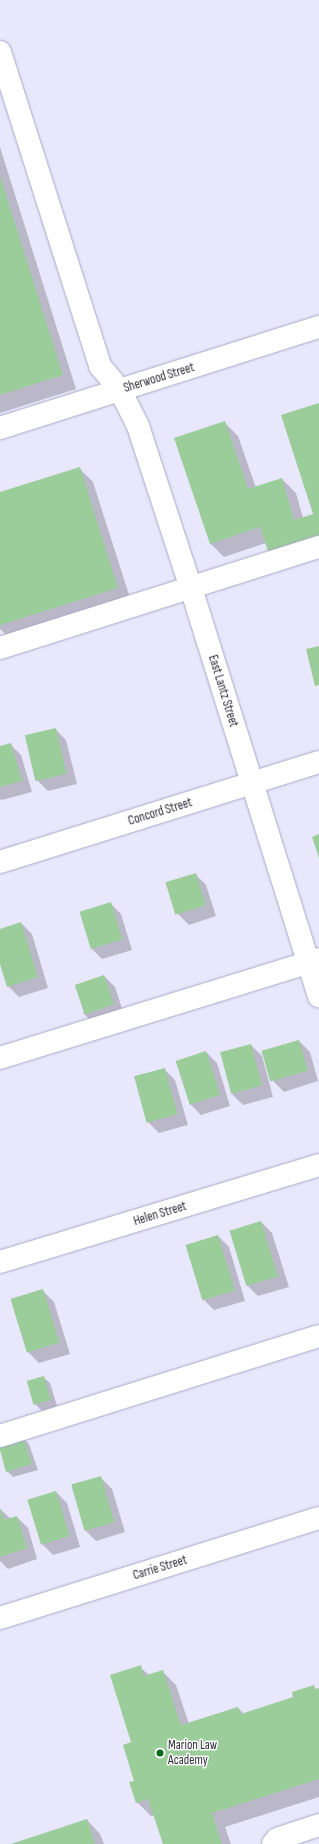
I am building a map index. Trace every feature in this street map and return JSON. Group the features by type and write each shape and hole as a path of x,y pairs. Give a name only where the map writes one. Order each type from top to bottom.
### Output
{"street":[{"name":"East Lantz Street","path":"0,52 100,366 120,390 138,426 191,588 252,783 314,961 319,996"},
{"name":"Sherwood Street","path":"0,428 319,328"},
{"path":"0,648 319,547"},
{"name":"Concord Street","path":"0,862 319,762"},
{"path":"0,1058 314,961"},
{"name":"Helen Street","path":"0,1262 319,1165"},
{"path":"0,1436 319,1336"},
{"name":"Carrie Street","path":"0,1618 319,1518"},
{"path":"273,1844 277,1839 319,1825"}],"building":[{"path":"0,176 63,375 0,395"},
{"path":"319,403 319,536 268,551 260,527 210,544 174,438 225,421 248,489 282,478 294,520 313,514 281,415"},
{"path":"80,467 118,588 0,625 0,492"},
{"path":"319,646 319,685 315,686 306,649"},
{"path":"56,728 67,774 35,781 25,735"},
{"path":"11,743 22,781 0,787 0,746"},
{"path":"319,834 319,858 312,837"},
{"path":"196,873 206,906 175,915 165,882"},
{"path":"111,902 122,939 91,949 79,912"},
{"path":"21,922 38,977 7,987 0,964 0,929"},
{"path":"104,975 114,1004 85,1014 75,985"},
{"path":"299,1040 308,1071 270,1082 262,1051"},
{"path":"251,1044 262,1086 231,1094 220,1052"},
{"path":"206,1051 220,1095 190,1105 176,1061"},
{"path":"165,1068 177,1114 147,1123 134,1076"},
{"path":"261,1221 278,1276 246,1286 229,1231"},
{"path":"218,1235 235,1290 202,1300 185,1245"},
{"path":"43,1289 59,1343 27,1352 10,1299"},
{"path":"44,1376 51,1400 34,1405 27,1381"},
{"path":"23,1437 32,1464 6,1472 0,1450 0,1444"},
{"path":"101,1476 114,1522 84,1531 71,1485"},
{"path":"56,1491 70,1536 41,1545 27,1500"},
{"path":"0,1508 4,1520 17,1516 27,1548 0,1557"},
{"path":"141,1665 144,1676 163,1670 181,1725 238,1707 241,1714 293,1697 292,1692 314,1685 315,1689 319,1688 319,1779 212,1813 222,1844 163,1844 148,1799 136,1803 129,1782 134,1781 123,1745 131,1742 110,1675"},
{"path":"87,1819 95,1844 11,1844"}],"place":[{"name":"Marion Law Academy","path":"160,1753"}]}
